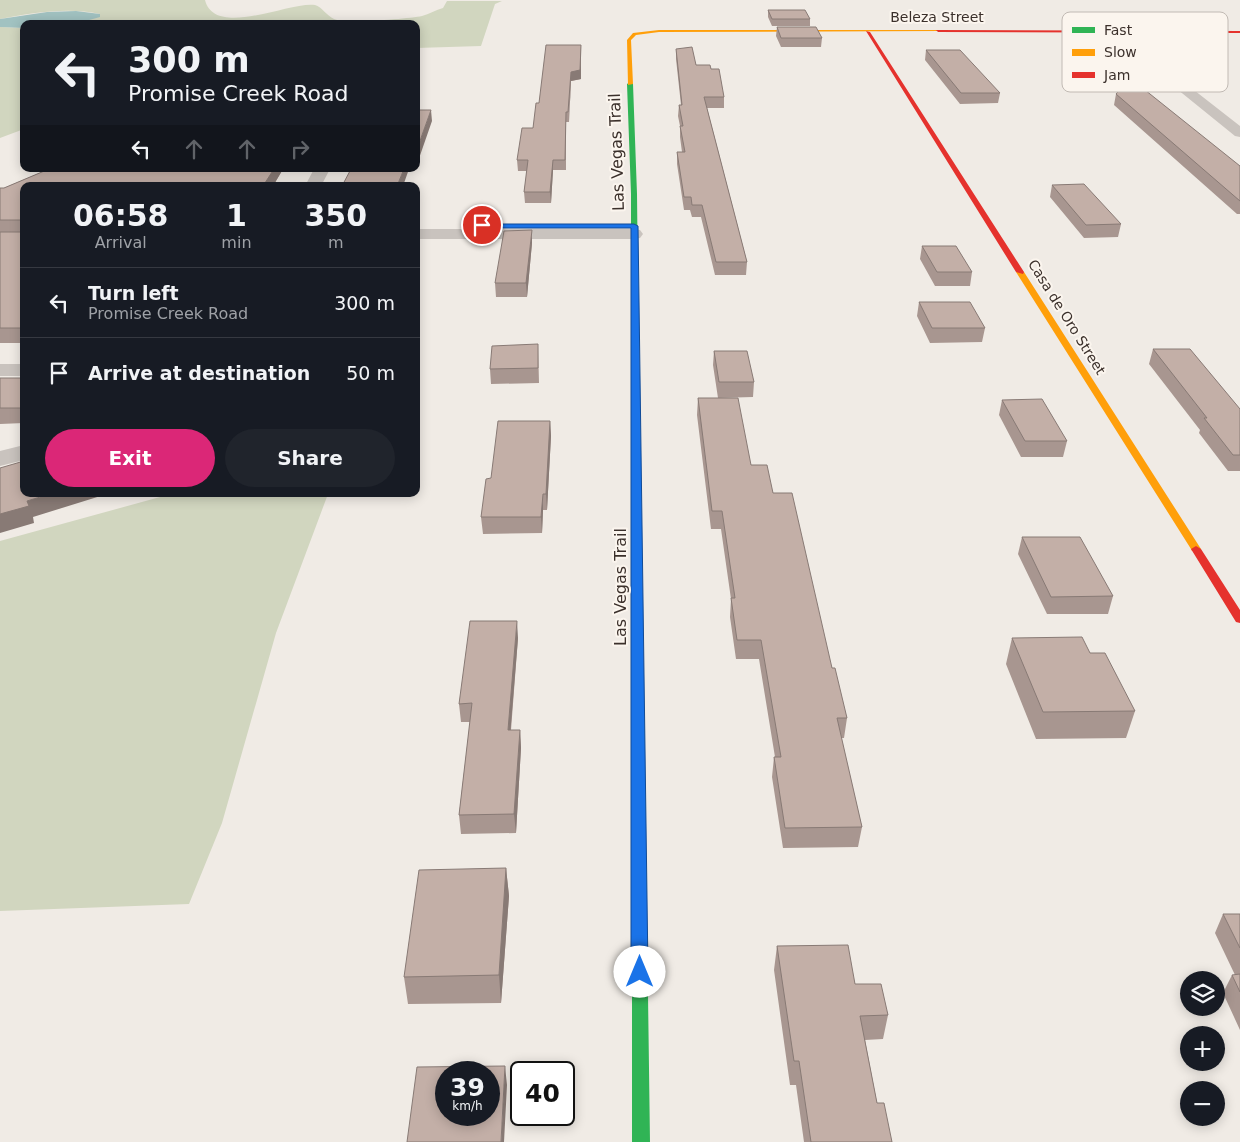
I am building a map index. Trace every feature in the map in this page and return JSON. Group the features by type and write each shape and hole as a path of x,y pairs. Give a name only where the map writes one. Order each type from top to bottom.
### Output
{"street":[{"name":"Beleza Street","path":"635,34 659,31 1062,32"},
{"name":"Casa de Oro Street","path":"868,32 1240,619"},
{"name":"Las Vegas Trail","path":"635,34 628,43 634,230 641,1142"},
{"path":"1188,92 1240,133"},
{"path":"420,226 634,230"},
{"path":"420,234 634,230"},
{"path":"0,370 20,370"},
{"path":"0,458 20,453"}],"green space":[{"path":"0,0 205,0 212,11 223,17 254,16 304,5 315,5 334,19 340,20 88,20 100,16 100,14 75,11 37,13 0,19"},
{"path":"447,1 502,1 495,4 481,46 420,48 420,20 391,20 422,16 443,8"},
{"path":"0,27 20,28 20,130 0,138"},
{"path":"160,497 327,497 276,633 222,823 189,904 0,911 0,541"}],"water":[{"path":"76,11 100,14 100,17 89,20 20,20 20,28 0,27 0,19 47,12"}],"building":[{"path":"768,10 805,10 810,19 772,19"},
{"path":"777,27 816,27 822,38 781,38"},
{"path":"546,45 581,45 580,70 571,72 568,112 566,112 565,160 553,160 550,192 524,192 528,160 517,160 522,128 533,128 536,103 539,103"},
{"path":"692,47 696,65 710,65 711,69 719,69 724,97 704,97 747,262 716,262 702,205 692,205 691,197 684,197 677,152 685,152 680,126 683,126 679,105 682,105 676,49"},
{"path":"926,50 960,50 1000,93 961,93"},
{"path":"1118,92 1148,92 1240,166 1240,201 1116,94"},
{"path":"420,110 431,110 420,141"},
{"path":"42,172 272,172 266,182 20,182 20,220 0,220 0,188"},
{"path":"349,172 403,172 399,182 344,182"},
{"path":"1084,184 1121,224 1086,225 1052,185"},
{"path":"532,230 526,283 495,283 504,231"},
{"path":"0,232 20,232 20,328 0,328"},
{"path":"922,246 956,246 972,272 937,272"},
{"path":"919,302 970,302 985,328 932,328"},
{"path":"538,344 538,368 490,369 492,346"},
{"path":"1153,349 1190,349 1240,409 1240,455 1233,455 1204,418 1207,418"},
{"path":"714,351 747,351 754,382 719,382"},
{"path":"0,378 20,378 20,408 0,408"},
{"path":"698,398 738,398 751,465 767,465 773,493 792,493 832,668 835,668 847,718 837,718 862,827 785,828 774,757 781,757 761,640 737,640 731,598 735,598 722,511 712,511"},
{"path":"1042,399 1067,441 1025,441 1002,400"},
{"path":"498,421 550,421 546,494 543,494 541,517 481,517 486,479 491,478"},
{"path":"20,462 20,497 40,497 27,501 29,506 0,514 0,468"},
{"path":"1022,537 1080,537 1113,596 1051,597"},
{"path":"470,621 517,621 508,730 520,730 514,814 459,815 472,703 459,704"},
{"path":"1082,637 1090,653 1105,653 1135,711 1043,712 1012,638"},
{"path":"506,868 499,975 404,977 419,870"},
{"path":"1223,914 1240,914 1240,948"},
{"path":"848,945 855,984 881,984 888,1015 860,1016 877,1103 884,1103 892,1142 811,1142 799,1061 794,1061 777,946"},
{"path":"1240,974 1240,992 1232,975"},
{"path":"500,1066 505,1066 501,1142 407,1142 417,1067 435,1067 435,1126 500,1126"}],"traffic: fast":[{"path":"630,84 634,194 635,375"},
{"path":"638,700 641,1142"}],"traffic: slow":[{"path":"630,84 629,40 635,34 659,31 938,31"},
{"path":"1020,272 1196,549"}],"traffic: jam":[{"path":"938,31 1062,31"},
{"path":"868,32 1020,272"},
{"path":"1228,32 1240,32"},
{"path":"635,375 638,700"},
{"path":"1196,549 1240,619"}],"route":[{"path":"482,225 634,226 640,972"}]}
